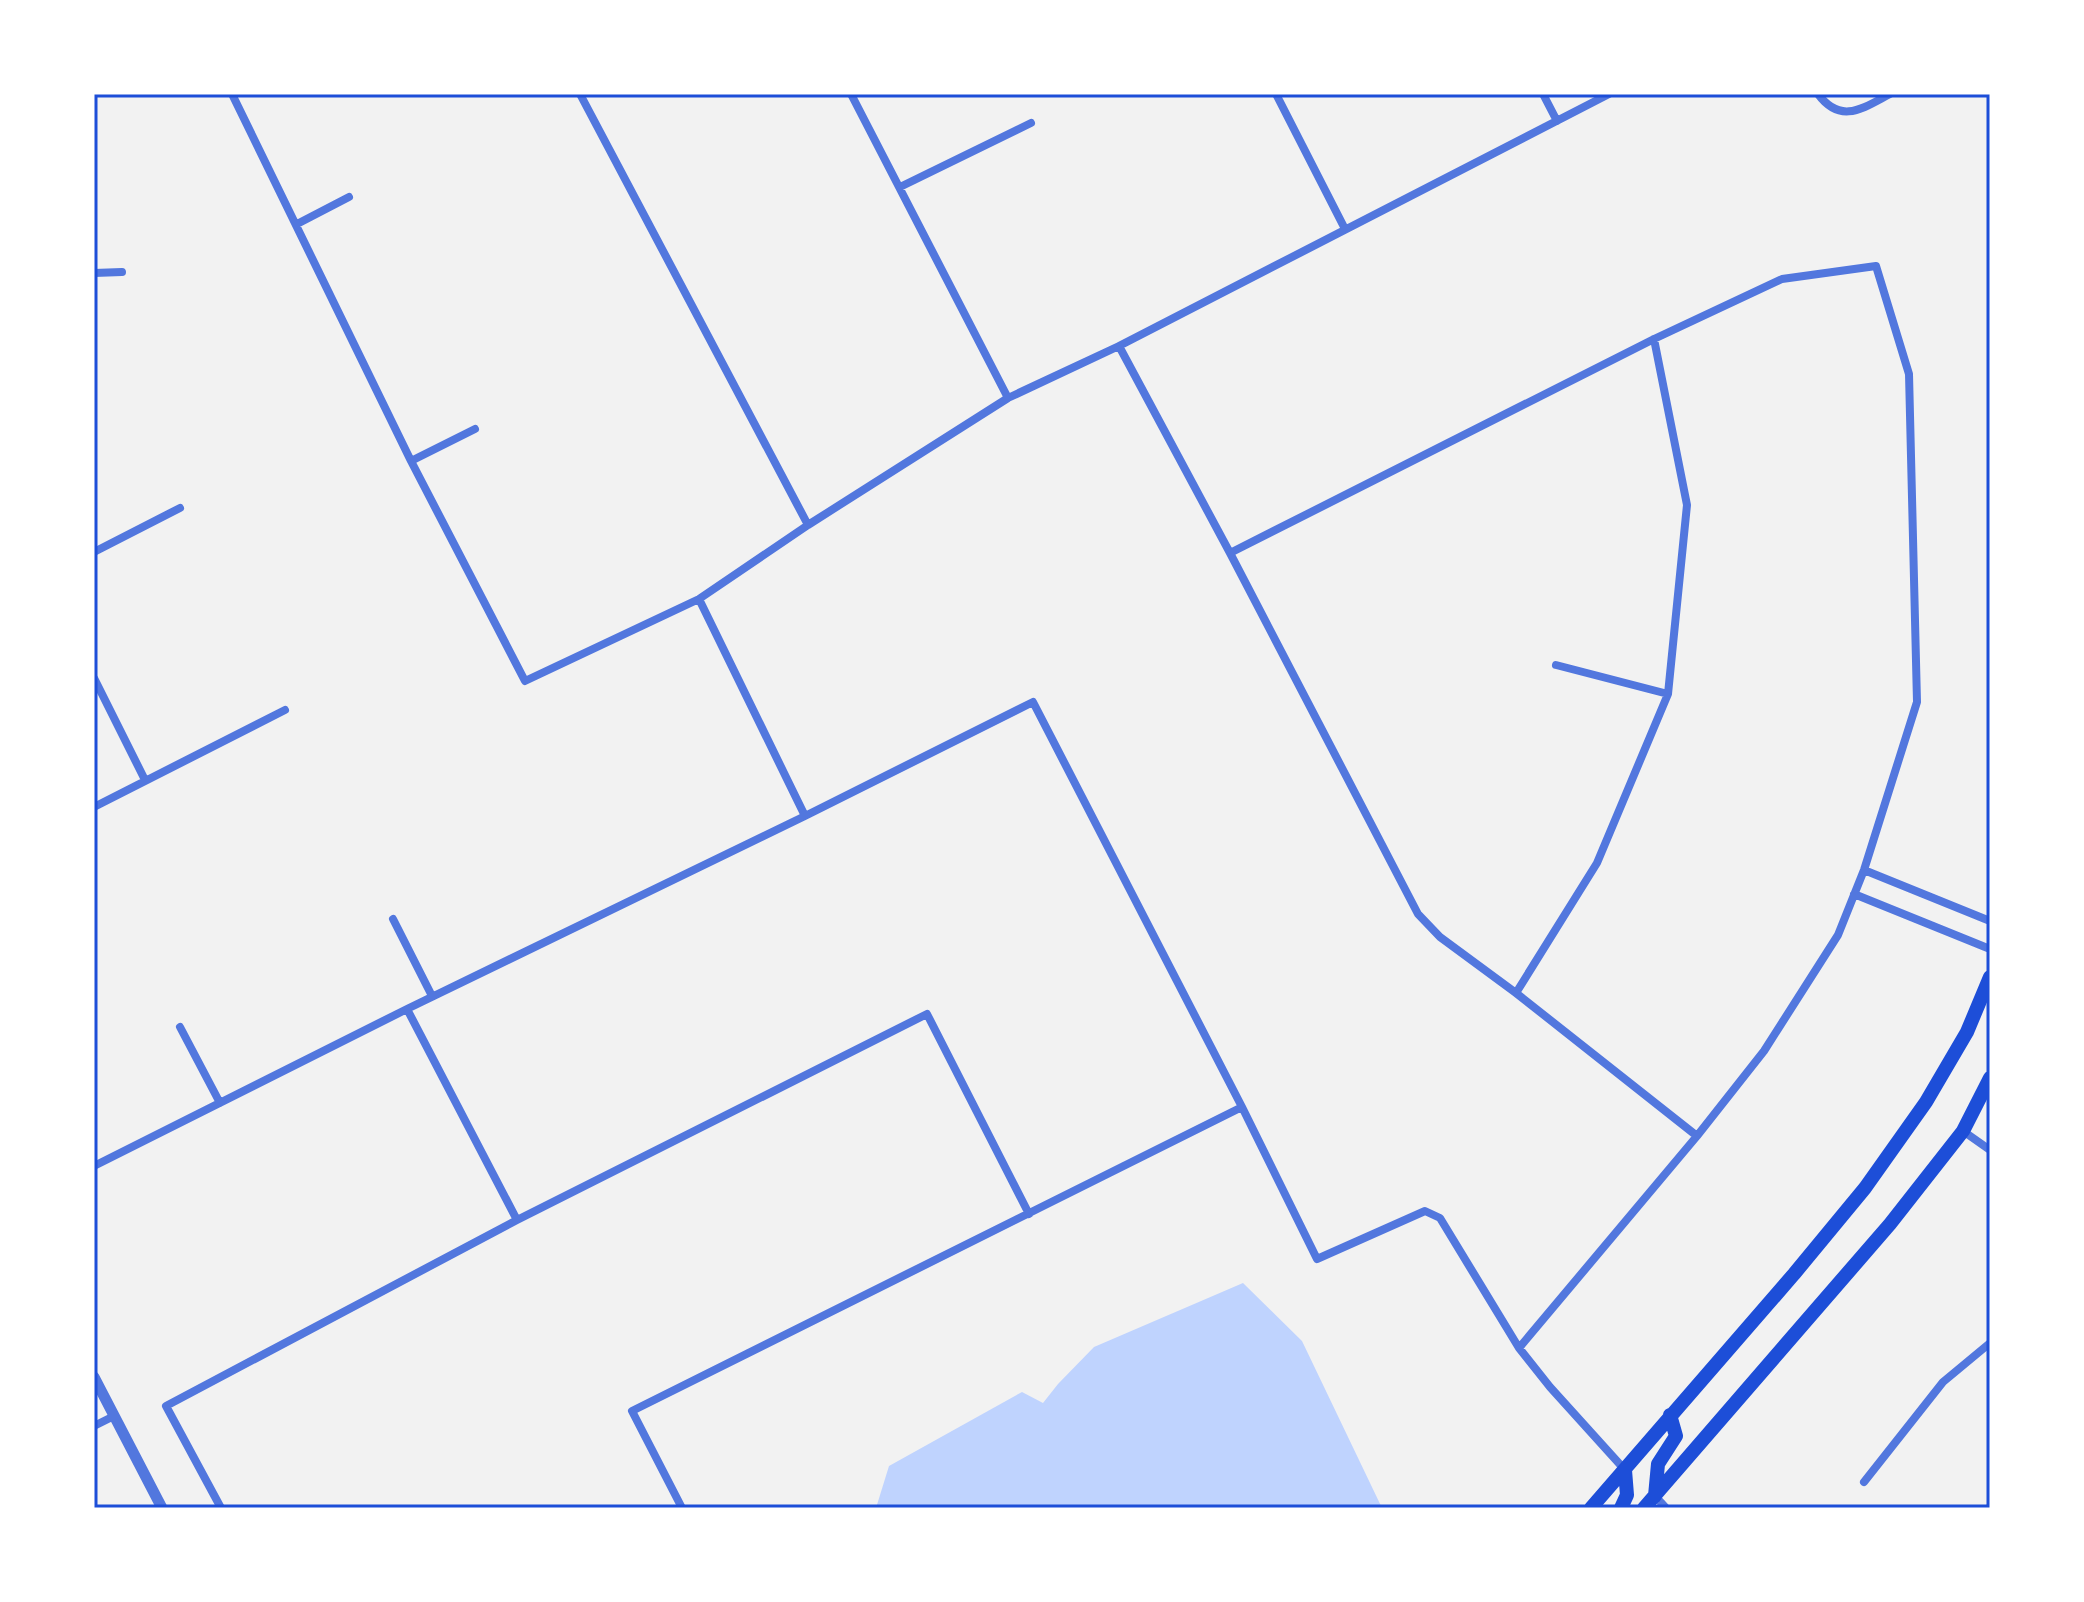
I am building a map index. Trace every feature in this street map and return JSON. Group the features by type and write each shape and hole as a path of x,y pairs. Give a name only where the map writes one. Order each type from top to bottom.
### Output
{"main road":[{"path":"1591,1508 1865,1188 1926,1102 1967,1032 1990,977"},
{"path":"1644,1508 1890,1224 1963,1131 1990,1078"},
{"path":"1655,1496 1658,1464 1676,1436 1670,1415"},
{"path":"1621,1508 1627,1495 1625,1470"}],"street":[{"path":"232,94 411,461 525,681 699,599 808,525 1008,398 1119,346 1609,94"},
{"path":"580,94 808,525"},
{"path":"851,94 1008,398"},
{"path":"1276,94 1345,229"},
{"path":"1543,94 1557,121"},
{"path":"1818,94 1833,109 1847,112 1857,111 1890,94"},
{"path":"900,187 1031,123"},
{"path":"297,224 349,197"},
{"path":"1230,553 1654,339 1782,279 1876,266 1909,374 1917,702 1864,870 1838,935 1773,1038 1697,1136 1519,1348"},
{"path":"94,273 122,272"},
{"path":"1516,993 1597,863 1668,694 1687,505 1654,339"},
{"path":"1119,346 1418,914 1440,937 1697,1136"},
{"path":"411,461 475,429"},
{"path":"94,552 180,508"},
{"path":"699,599 805,816"},
{"path":"1556,665 1668,694"},
{"path":"94,678 145,780"},
{"path":"94,1166 432,996 1033,702 1317,1259 1425,1211 1440,1218 1519,1348 1625,1470"},
{"path":"94,807 285,710"},
{"path":"1864,870 1990,921"},
{"path":"1854,894 1990,949"},
{"path":"393,919 432,996"},
{"path":"407,1009 517,1220"},
{"path":"221,1508 166,1406 517,1220 927,1014 1029,1214"},
{"path":"180,1027 220,1103"},
{"path":"682,1508 632,1411 1242,1107"},
{"path":"1963,1131 1990,1150"},
{"path":"1864,1482 1943,1382 1990,1343"},
{"path":"94,1377 162,1508"},
{"path":"94,1426 114,1416"},
{"path":"1655,1496 1666,1508"}],"water":[{"path":"1243,1283 1302,1341 1382,1508 876,1508 889,1466 1022,1392 1043,1403 1094,1347"}]}
